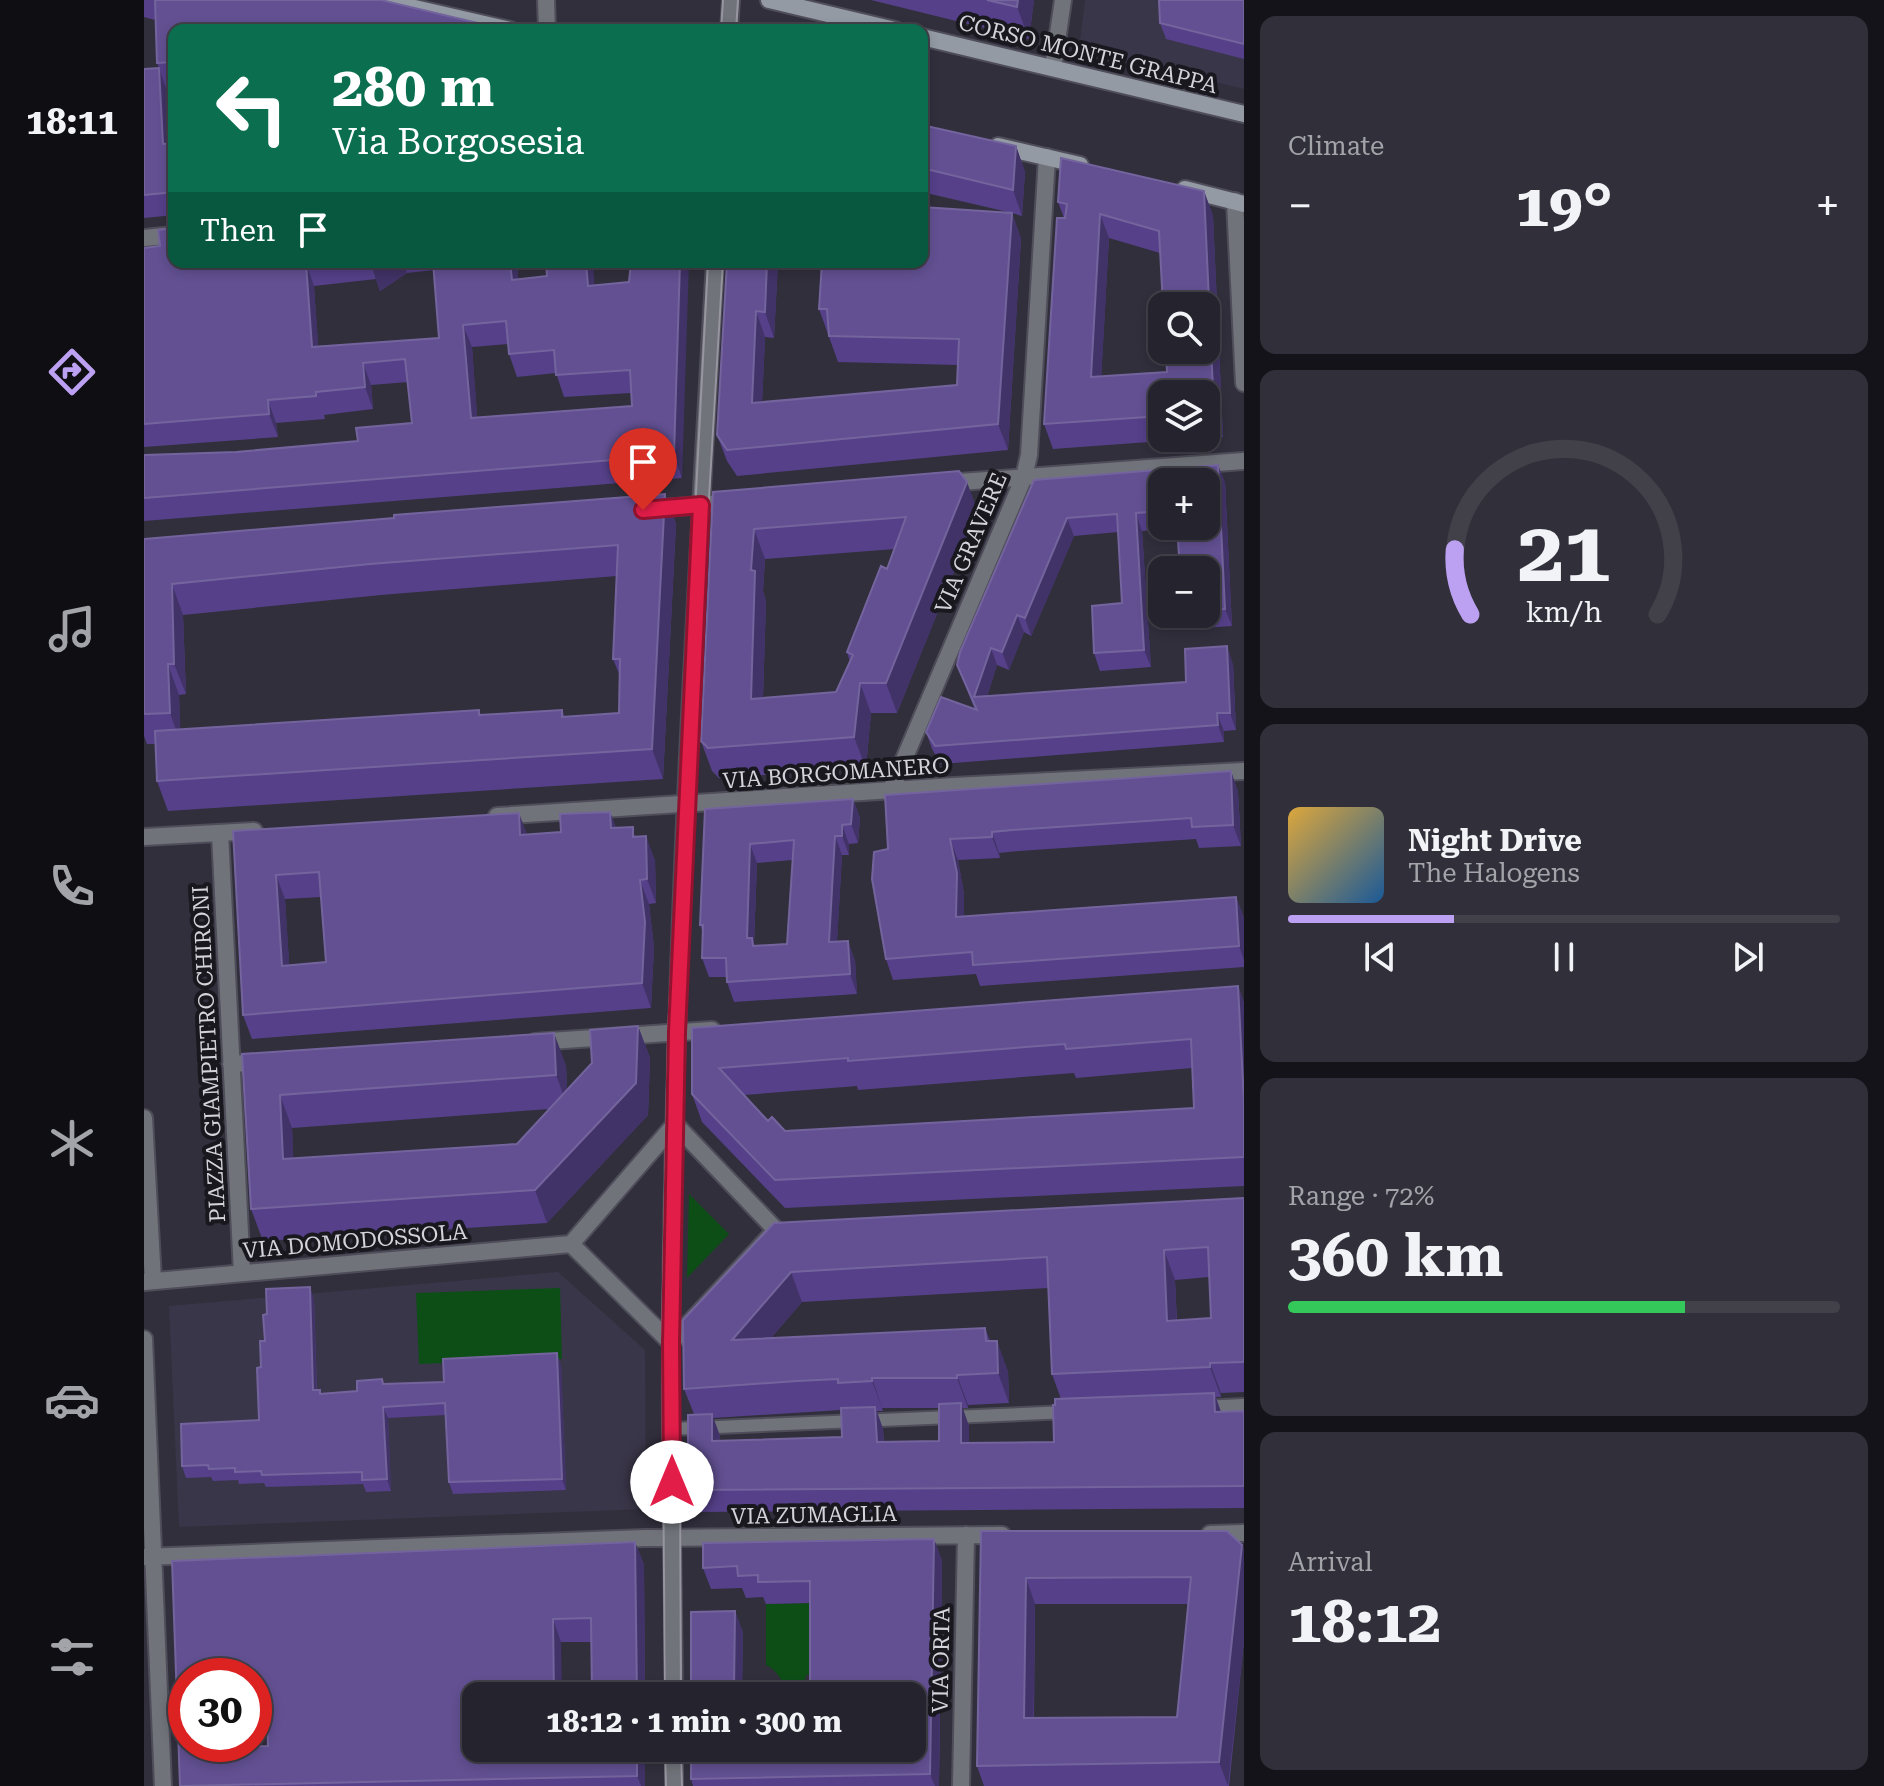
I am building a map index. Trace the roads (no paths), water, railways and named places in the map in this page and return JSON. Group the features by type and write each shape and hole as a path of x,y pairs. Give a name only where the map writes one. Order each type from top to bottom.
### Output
{"street":[{"path":"380,0 484,24"},
{"path":"546,0 547,24"},
{"path":"729,24 731,0"},
{"path":"769,0 870,24"},
{"path":"1053,68 1063,0"},
{"name":"CORSO MONTE GRAPPA","path":"928,38 1244,114"},
{"path":"978,141 1091,167"},
{"name":"VIA GRAVERE","path":"891,790 1024,477 1029,455 1047,157"},
{"path":"1163,184 1240,202 1244,383"},
{"path":"144,238 168,236"},
{"path":"674,1682 671,1343 677,1032 715,268"},
{"path":"925,485 1244,461"},
{"path":"643,510 729,503"},
{"name":"VIA BORGOMANERO","path":"476,818 891,790 1244,771"},
{"path":"144,837 276,829"},
{"name":"PIAZZA GIAMPIETRO CHIRONI","path":"220,833 242,1273"},
{"path":"525,1043 733,1028"},
{"path":"231,1064 289,1060"},
{"path":"144,1118 148,1282"},
{"path":"671,1343 784,1230 675,1124"},
{"path":"671,1343 571,1244 675,1124"},
{"name":"VIA DOMODOSSOLA","path":"148,1282 571,1244"},
{"path":"144,1339 149,1557 163,1786"},
{"path":"1198,1534 1244,1533"},
{"name":"VIA ORTA","path":"961,1786 966,1535"},
{"name":"VIA ZUMAGLIA","path":"149,1557 672,1538 1012,1535"},
{"path":"674,1762 674,1786"}],"lane":[{"path":"1181,1407 1244,1405"},
{"path":"671,1429 1087,1411"}],"tram line":[{"path":"721,24 723,0"},
{"path":"736,24 738,0"},
{"path":"665,1682 662,1333 668,1032 708,268"},
{"path":"681,1682 680,1282 684,1033 695,744 723,268"},
{"path":"665,1762 666,1786"},
{"path":"681,1762 682,1786"}]}
